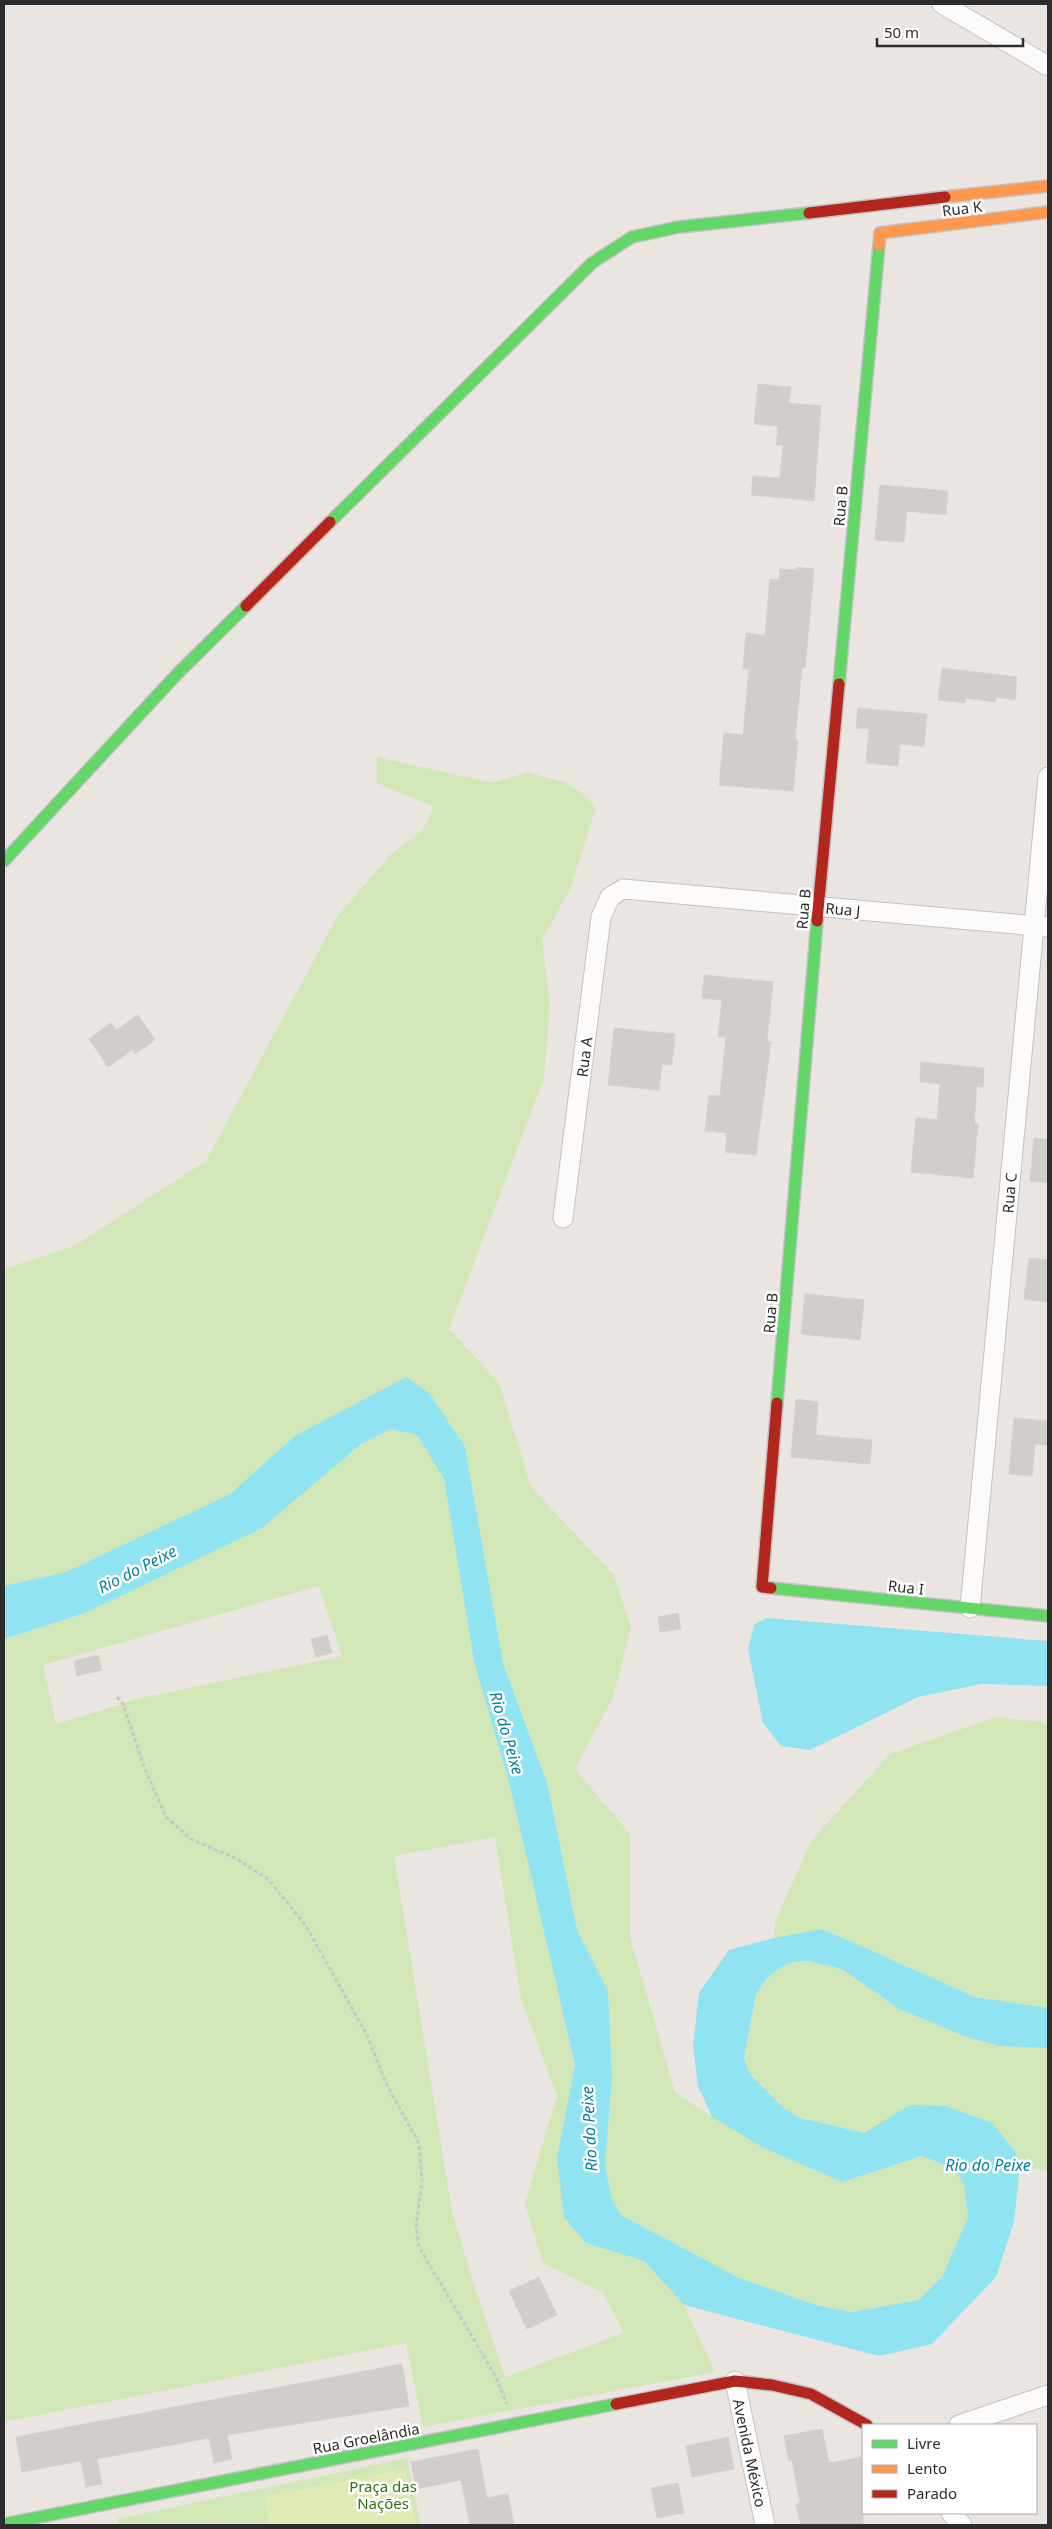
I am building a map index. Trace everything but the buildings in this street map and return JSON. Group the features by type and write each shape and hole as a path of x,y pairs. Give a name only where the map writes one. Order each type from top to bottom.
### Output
{"street":[{"path":"942,4 1048,66"},
{"path":"4,861 177,674 592,263 632,237 679,228 1048,186"},
{"name":"Rua K","path":"880,233 1048,212"},
{"name":"Rua B","path":"762,1588 818,906 880,233"},
{"name":"Rua C","path":"970,1608 1041,926 1048,777"},
{"name":"Rua J","path":"610,897 623,889 1041,926"},
{"name":"Rua A","path":"563,1218 602,917 610,897"},
{"name":"Rua I","path":"762,1588 1048,1616"},
{"name":"Rua Groelândia","path":"4,2524 94,2512 514,2424 735,2381 772,2385 811,2394 865,2424"},
{"name":"Avenida México","path":"735,2381 765,2525"},
{"path":"962,2424 1048,2395"},
{"path":"951,2514 962,2525"}],"path":[{"path":"118,1697 123,1704 145,1769 166,1816 191,1839 237,1859 269,1880 306,1926 367,2034 386,2083 419,2144 422,2181 416,2226 419,2247 496,2377 514,2424"}],"green space":[{"path":"377,757 493,783 528,772 566,783 582,793 596,807 570,889 542,940 550,1004 544,1078 449,1329 499,1383 531,1487 613,1574 631,1627 613,1697 575,1769 630,1834 630,1937 675,2092 712,2117 842,2182 922,2156 955,2169 964,2184 968,2217 942,2277 919,2300 851,2312 816,2305 739,2278 621,2215 612,2200 605,2166 612,2076 608,1991 577,1930 548,1786 503,1663 465,1447 430,1394 295,1436 230,1494 66,1572 4,1586 4,1269 74,1246 206,1161 337,917 390,855 422,831 434,807 377,783"},
{"path":"391,1429 417,1435 444,1479 474,1661 510,1786 575,2066 557,2158 586,2243 644,2261 684,2305 715,2372 423,2427 406,2343 4,2422 4,1639 85,1613 322,1476 361,1444","holes":["319,1586 342,1656 141,1698 56,1724 43,1665","495,1837 521,1999 557,2096 525,2204 543,2263 603,2293 624,2333 505,2377 474,2285 452,2211 394,1856"]},
{"path":"996,1717 1042,1722 1048,1726 1048,2008 975,1997 824,1929 774,1938 775,1922 811,1841 890,1754"},
{"path":"808,1961 842,1969 899,2009 964,2036 999,2046 1048,2048 1048,2171 1020,2166 1015,2151 910,2106 864,2133 800,2118 785,2109 750,2074 744,2058 756,1994 766,1979 778,1969 793,1962"},
{"name":"Praça das Nações","path":"407,2458 421,2525 119,2525 117,2519"},
{"path":"405,2469 416,2525 270,2525 264,2497"}],"water":[{"name":"Rio do Peixe","path":"406,1377 430,1394 465,1447 503,1663 548,1786 577,1930 608,1991 612,2076 605,2166 612,2200 621,2215 739,2278 816,2305 851,2312 919,2300 942,2277 968,2217 964,2184 955,2169 922,2156 842,2182 764,2148 712,2117 698,2086 693,2046 699,1993 729,1950 774,1938 823,1929 975,1997 1048,2008 1048,2048 999,2046 964,2036 899,2009 842,1969 808,1961 793,1962 778,1969 766,1979 756,1994 744,2058 750,2074 785,2109 800,2118 864,2133 910,2105 945,2106 992,2123 1015,2151 1020,2166 1014,2222 996,2277 932,2344 879,2356 684,2305 644,2261 586,2243 564,2217 557,2158 575,2065 510,1786 474,1661 444,1479 417,1435 391,1429 361,1444 262,1528 85,1613 4,1639 4,1586 66,1572 230,1494 295,1436"},
{"path":"766,1618 1048,1641 1048,1686 981,1684 918,1697 810,1750 781,1746 763,1723 748,1649 754,1625"}],"traffic: fast":[{"path":"330,522 592,263 632,237 679,227 809,213"},
{"path":"839,684 879,245"},
{"path":"4,861 177,674 246,606"},
{"path":"777,1403 817,921"},
{"path":"771,1588 1048,1616"},
{"path":"4,2524 616,2404"}],"traffic: slow":[{"path":"945,197 1048,186"},
{"path":"879,245 880,233 1048,212"}],"traffic: jam":[{"path":"809,213 945,197"},
{"path":"246,606 330,522"},
{"path":"817,921 839,684"},
{"path":"771,1588 762,1587 777,1403"},
{"path":"616,2404 735,2381 772,2385 811,2394 865,2424"}]}
